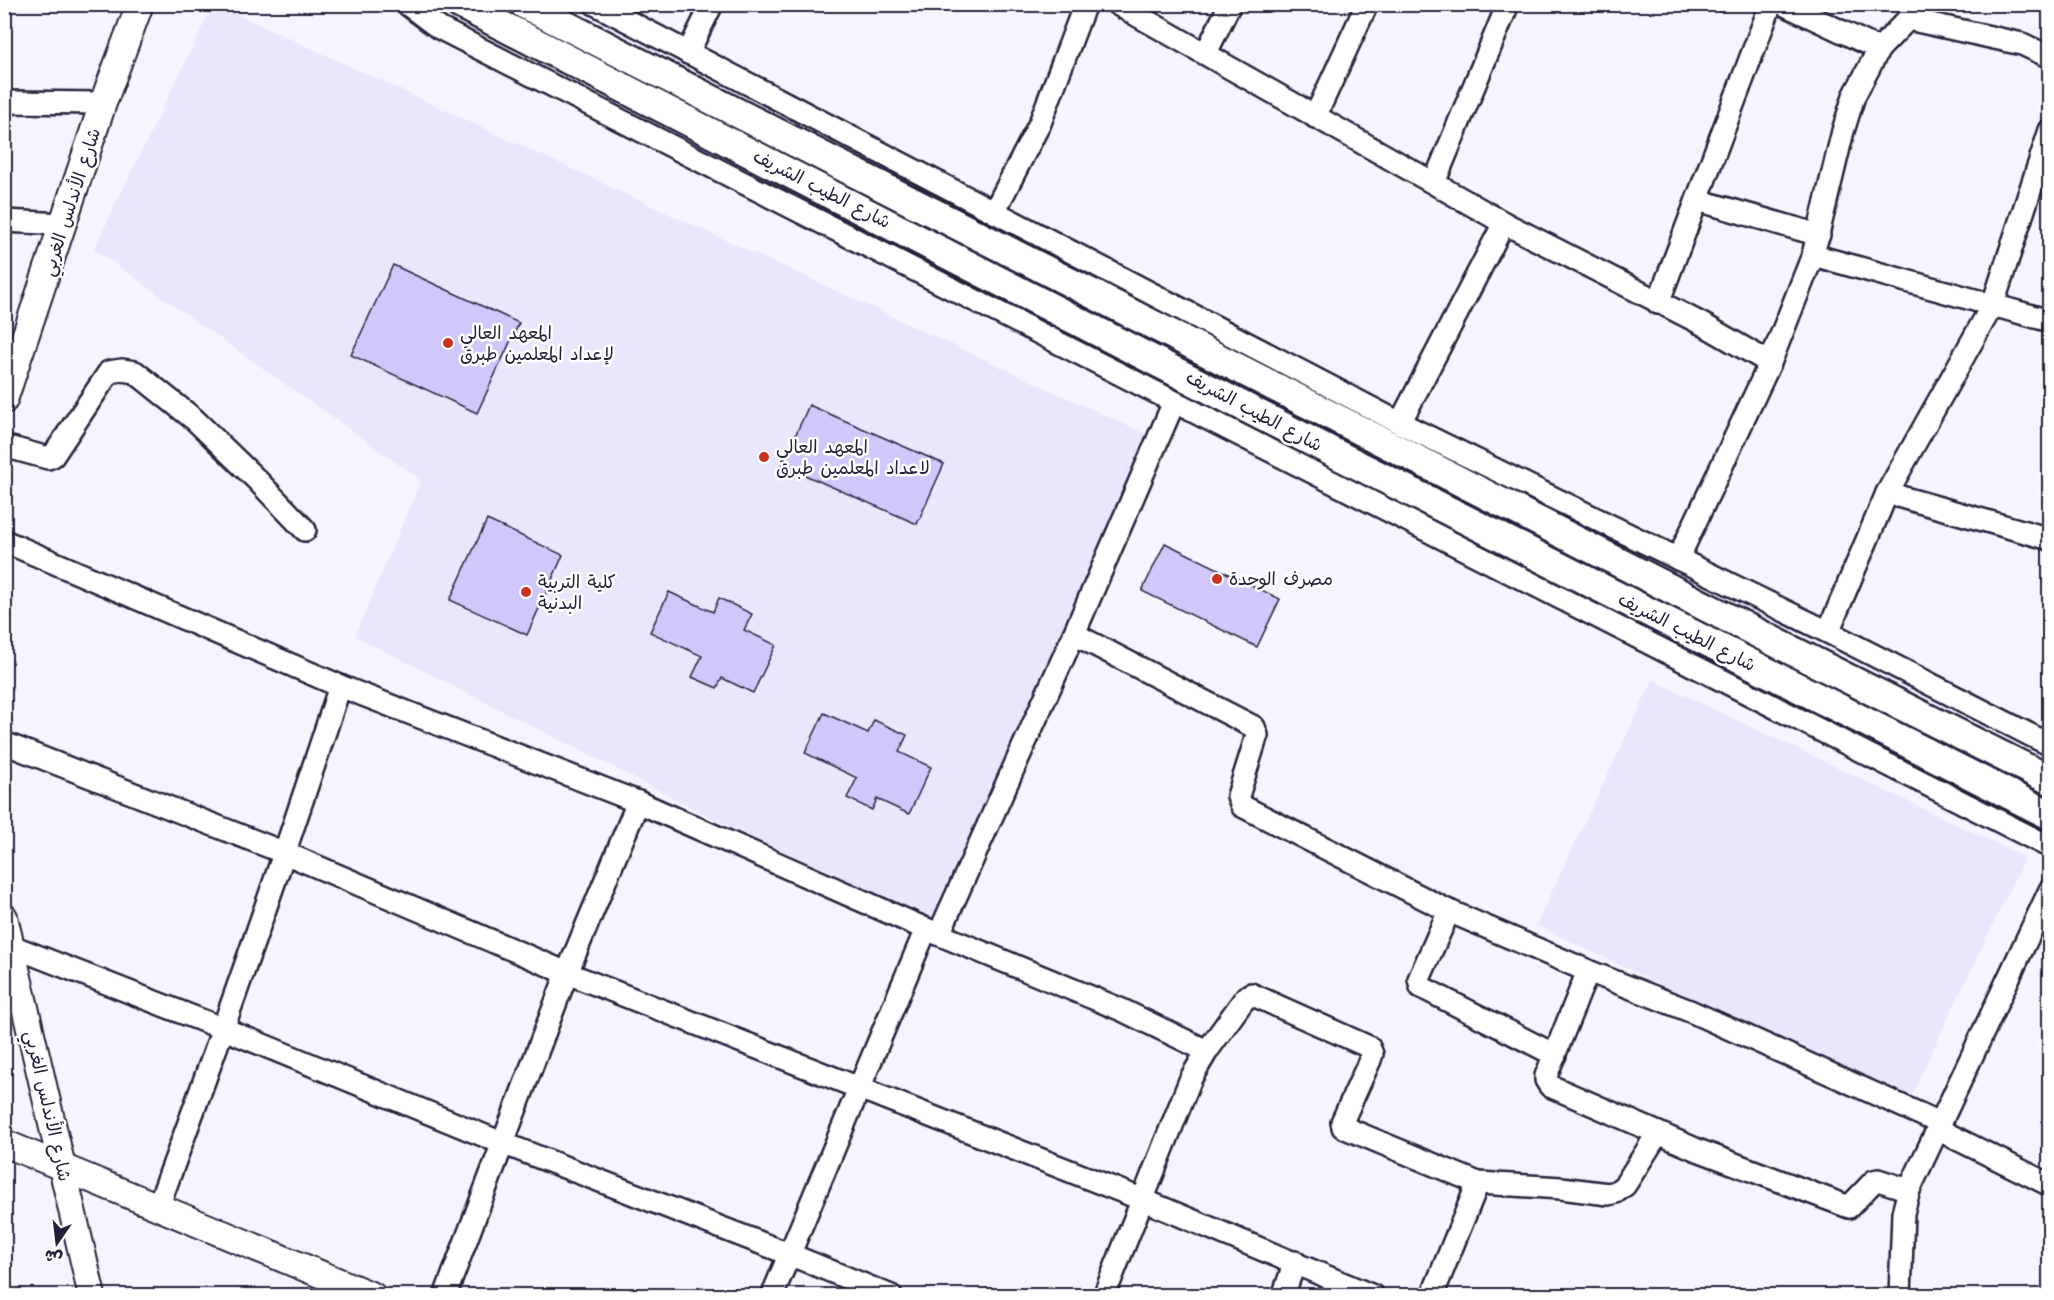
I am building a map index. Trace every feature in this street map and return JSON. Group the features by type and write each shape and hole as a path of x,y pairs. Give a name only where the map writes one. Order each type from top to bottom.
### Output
{"main road":[{"name":"شارع الطيب الشريف","path":"460,4 1342,457 2049,815"},
{"name":"شارع الطيب الشريف","path":"524,4 1764,637 2049,780"}],"street":[{"name":"شارع الأندلس الغربي","path":"4,400 103,103 140,4"},
{"path":"407,4 439,28 2049,848"},
{"path":"595,4 1400,423 1828,632 2049,745"},
{"path":"688,53 712,4"},
{"path":"994,212 1040,123 1085,4"},
{"path":"1117,4 1504,223 1704,325 1770,363"},
{"path":"1206,53 1230,4"},
{"path":"1315,117 1367,4"},
{"path":"1434,183 1508,4"},
{"path":"1658,303 1771,4"},
{"path":"1784,4 1879,49"},
{"path":"1678,559 1770,363 1816,245 1854,96 1879,49 1910,12 2022,44 2049,57"},
{"path":"4,102 103,103"},
{"path":"1828,632 1887,493 1993,304 2049,129"},
{"path":"1698,200 1816,245 2049,321"},
{"path":"4,220 64,224"},
{"path":"1400,423 1504,223"},
{"path":"4,446 48,458 53,456 109,372 122,370 135,372 195,420 305,530"},
{"path":"772,1296 860,1088 1074,634 1174,402"},
{"path":"1887,493 2049,539"},
{"path":"4,542 340,686 638,802 933,931 1122,1010 1207,1051"},
{"path":"1074,634 1254,727 1257,735 1238,796 1242,807 1449,911 1588,971 1690,1011 1938,1126 2049,1185"},
{"path":"158,1207 224,1029 340,686"},
{"path":"4,742 285,853 567,973 1141,1199 1373,1296"},
{"path":"445,1296 567,973 638,802"},
{"path":"1900,1296 1903,1211 1909,1190 2049,890"},
{"path":"1449,911 1419,979 1421,987 1555,1054"},
{"name":"شارع الأندلس الغربي","path":"4,917 8,944 92,1296"},
{"path":"8,944 224,1029 502,1143 891,1296"},
{"path":"1588,971 1546,1076 1550,1086 1695,1149 1849,1207 1874,1180 1909,1190"},
{"path":"1104,1296 1191,1078 1207,1051 1246,997 1251,994 1369,1047 1372,1054 1342,1122 1343,1126 1478,1183 1560,1188 1608,1194 1616,1192 1625,1185 1658,1133"},
{"path":"4,1143 373,1296"},
{"path":"1432,1296 1478,1183"},
{"path":"1284,1296 1295,1262"}],"shaded area":[{"name":"المعهد العالي لاعداد المعلمين طبرق","path":"213,5 1148,435 933,930 355,636 421,480 94,249"},
{"path":"1653,680 2025,857 1908,1102 1536,925"}],"building":[{"path":"393,265 519,323 477,413 351,355"},
{"path":"809,405 944,464 917,524 782,465"},
{"path":"487,520 563,555 527,635 450,600"},
{"path":"1165,543 1280,599 1257,647 1142,591"},
{"path":"669,592 713,612 719,598 752,614 744,630 776,645 753,693 722,678 717,688 692,677 702,656 650,632"},
{"path":"824,713 868,733 874,720 907,735 899,752 931,767 909,814 877,799 872,810 847,798 857,778 805,753"}],"place":[{"name":"المعهد العالي لإعداد المعلمين طبرق","path":"448,343"},
{"name":"المعهد العالي لاعداد المعلمين طبرق","path":"764,457"},
{"name":"مصرف الوحدة","path":"1217,579"},
{"name":"كلية التربية البدنية","path":"526,592"}]}
